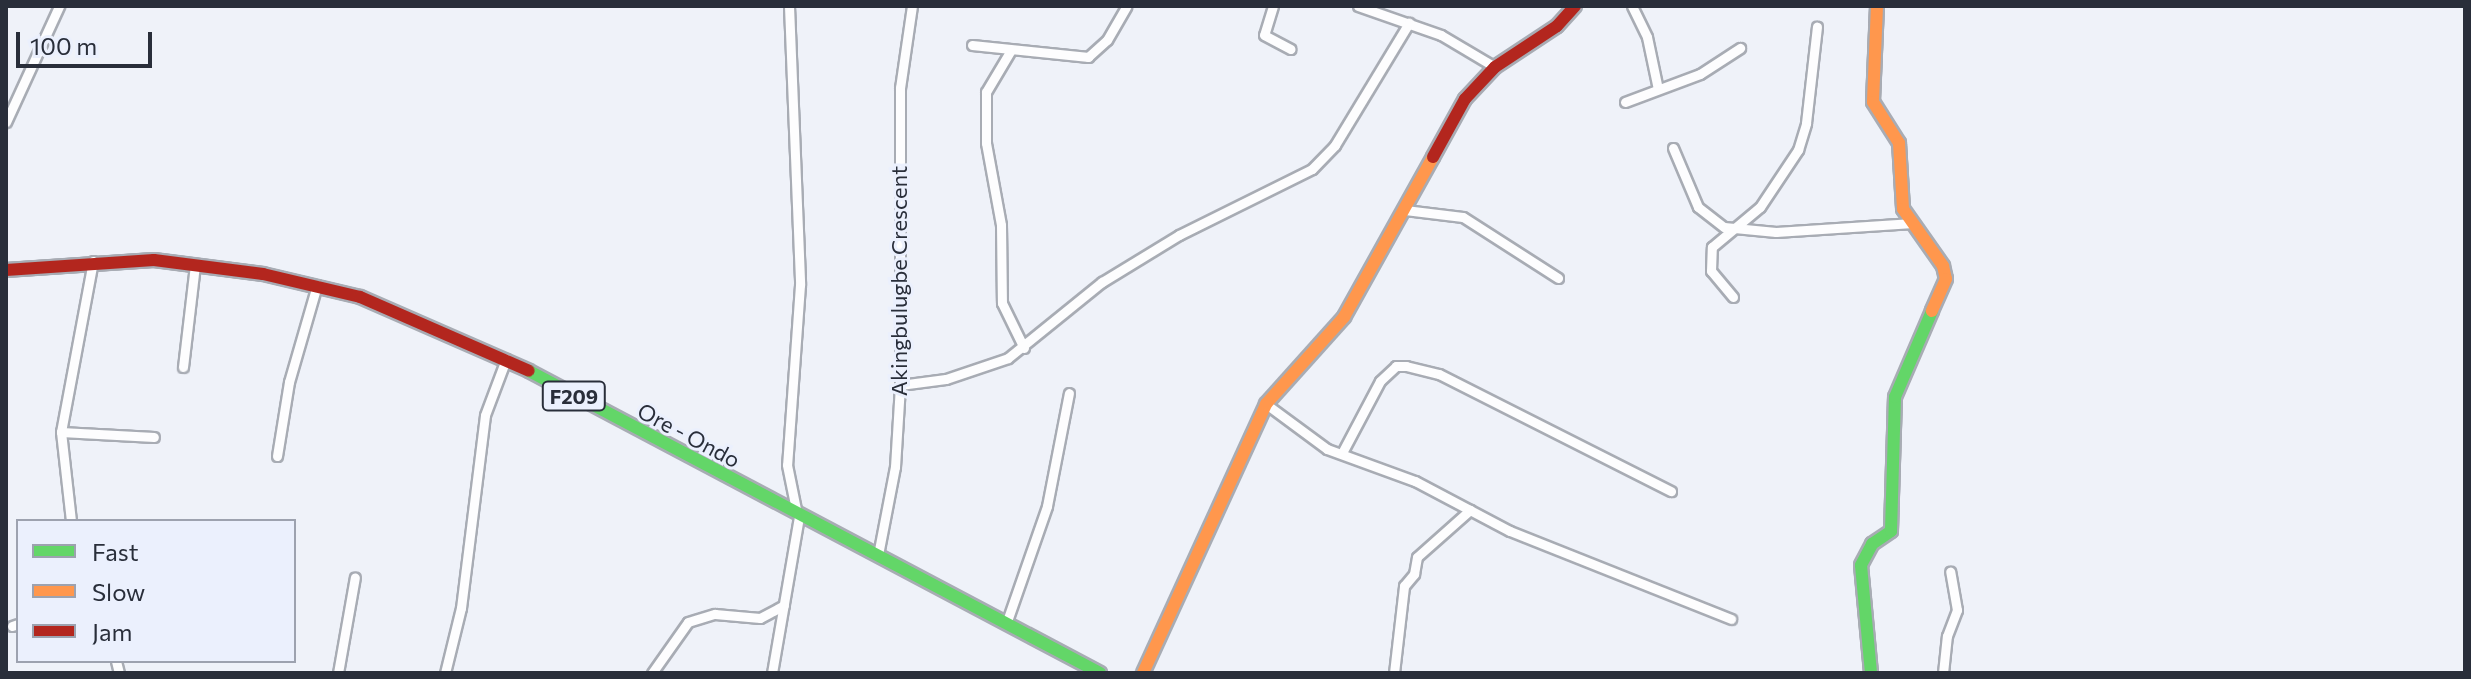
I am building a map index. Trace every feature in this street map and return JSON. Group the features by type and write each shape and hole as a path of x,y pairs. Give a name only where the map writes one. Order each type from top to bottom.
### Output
{"street":[{"path":"6,122 59,6"},
{"path":"772,673 798,515 787,465 800,285 789,6"},
{"name":"Akingbulugbe Crescent","path":"878,555 895,467 900,385 900,88 912,6"},
{"path":"972,45 1088,57 1107,40 1127,6"},
{"path":"1273,6 1264,35 1290,49"},
{"path":"1358,6 1452,40 1495,67"},
{"path":"1143,673 1266,404 1313,357 1344,317 1449,125 1495,67 1557,26 1575,6"},
{"path":"1632,6 1647,37 1658,89"},
{"path":"1871,673 1861,565 1872,544 1891,531 1896,494 1890,437 1895,397 1946,279 1943,266 1903,209 1899,143 1873,102 1877,6"},
{"path":"900,385 980,370 1024,348 1075,299 1102,282 1179,235 1312,169 1335,145 1409,23"},
{"path":"1733,297 1711,271 1709,258 1717,238 1735,228 1760,207 1798,150 1806,123 1817,27"},
{"path":"1625,102 1700,74 1740,48"},
{"path":"1011,50 986,92 986,143 1001,225 1002,303 1024,348"},
{"path":"1673,148 1703,215 1735,228 1776,232 1913,223"},
{"path":"1405,210 1463,217 1558,278"},
{"path":"71,519 61,432 93,261"},
{"name":"Ore - Ondo","path":"6,270 93,261 195,265 317,285 419,319 506,359 1100,673"},
{"path":"183,367 195,265"},
{"path":"277,456 289,382 317,285"},
{"path":"445,673 461,608 485,415 506,359"},
{"path":"1343,451 1380,381 1396,366 1406,366 1439,374 1671,491"},
{"path":"1006,624 1047,506 1069,393"},
{"path":"1266,404 1327,449 1343,451 1470,510 1731,619"},
{"path":"61,432 154,437"},
{"path":"1394,673 1400,599 1417,557 1470,510"},
{"path":"1943,673 1947,636 1957,610 1950,572"},
{"path":"338,673 355,577"},
{"path":"652,673 688,622 715,614 760,618 784,605"}],"traffic: fast":[{"path":"1871,673 1861,565 1872,544 1891,531 1895,397 1932,311"},
{"path":"529,371 1100,673"}],"traffic: slow":[{"path":"1877,6 1873,102 1899,143 1903,209 1943,266 1946,279 1932,311"},
{"path":"1143,673 1266,404 1344,317 1433,157"}],"traffic: jam":[{"path":"1433,157 1465,99 1495,67 1557,26 1575,6"},
{"path":"6,270 154,260 263,274 360,297 529,371"}]}
